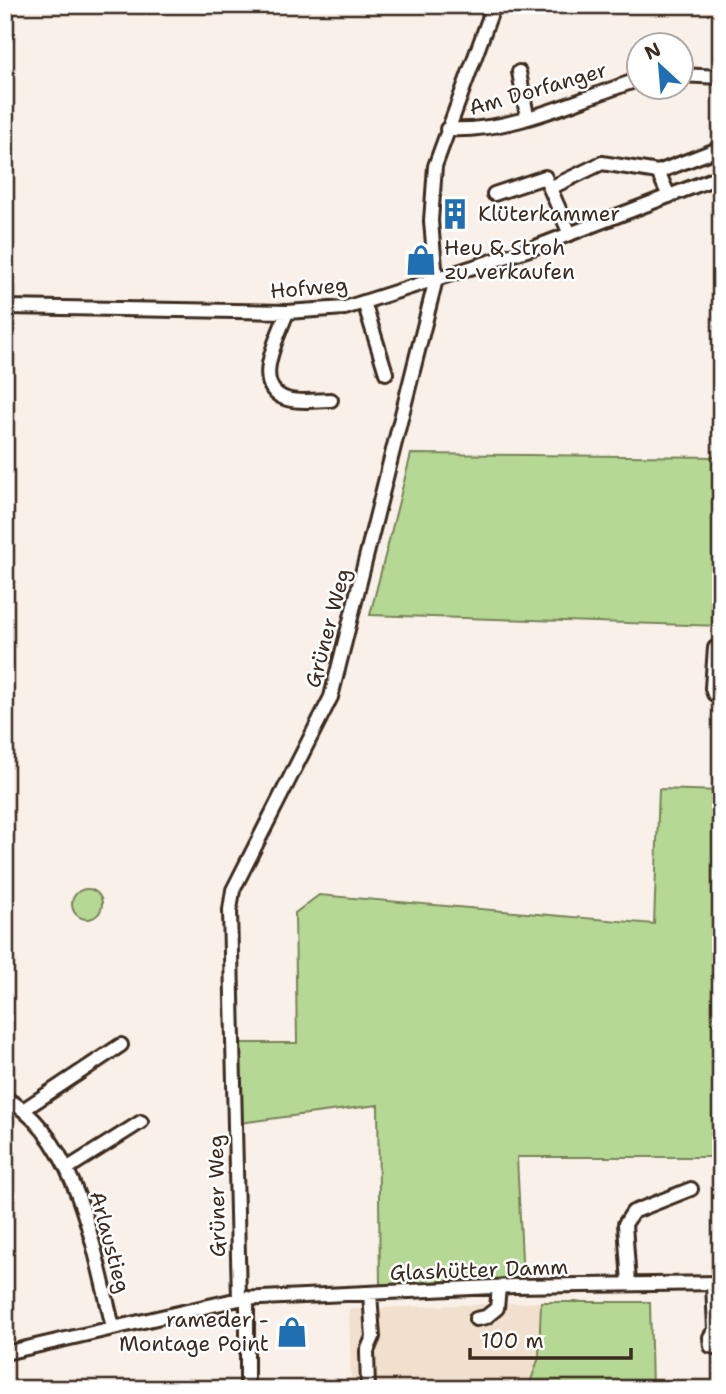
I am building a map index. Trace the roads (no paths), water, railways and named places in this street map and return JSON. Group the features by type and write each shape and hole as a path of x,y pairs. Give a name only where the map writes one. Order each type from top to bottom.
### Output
{"street":[{"name":"Grüner Weg","path":"243,1298 230,910 233,890 331,697 436,278 430,198 435,166 494,5"},
{"path":"519,72 527,116"},
{"path":"694,76 721,77"},
{"name":"Am Dorfanger","path":"447,129 464,130 527,116 624,85"},
{"path":"550,188 602,163 658,172 721,148"},
{"path":"658,172 669,196"},
{"name":"Hofweg","path":"5,307 318,312 364,302 570,234 721,176"},
{"path":"494,194 545,177 570,234"},
{"path":"364,302 386,373"},
{"path":"287,312 268,367 268,382 277,393 288,399 331,400"},
{"path":"721,645 715,648 712,688 714,694 721,697"},
{"path":"26,1108 121,1045"},
{"name":"Arlaustieg","path":"5,1098 26,1108 68,1168 82,1204 113,1327"},
{"path":"68,1168 141,1122"},
{"path":"629,1284 625,1224 633,1212 691,1189"},
{"name":"Glashütter Damm","path":"5,1353 243,1298 499,1287 717,1283 718,1332 710,1337 710,1346 721,1349"},
{"path":"476,1319 497,1308 499,1287"},
{"path":"368,1389 367,1351 373,1337 370,1293"},
{"path":"243,1298 247,1389"}],"place":[{"name":"Klüterkammer","path":"455,214"},
{"name":"Heu & Stroh zu verkaufen","path":"421,260"},
{"name":"rameder - Montage Point","path":"292,1332"}]}
